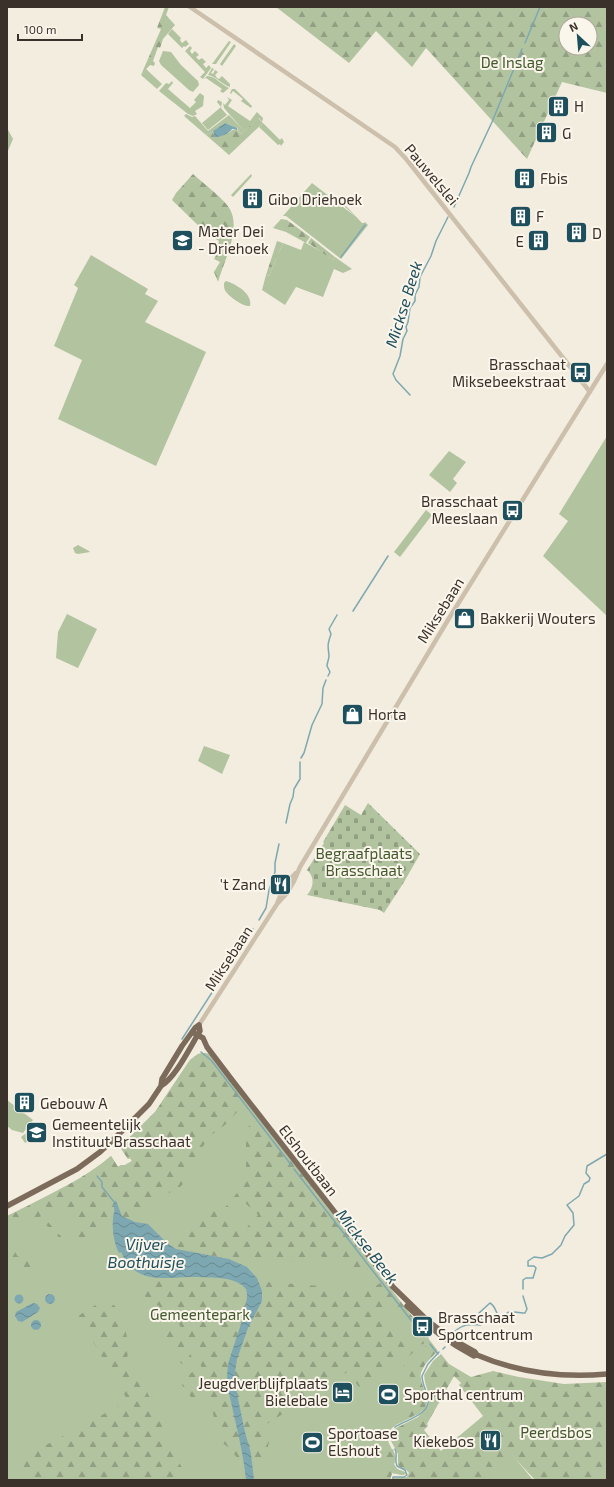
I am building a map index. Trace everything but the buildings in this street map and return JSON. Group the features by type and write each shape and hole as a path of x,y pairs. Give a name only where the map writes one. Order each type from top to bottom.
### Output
{"main road":[{"name":"Miksebaan","path":"7,1206 77,1169 93,1158 143,1111 200,1025"},
{"name":"Elshoutbaan","path":"194,1036 208,1047 405,1304 436,1332 458,1348 474,1356 477,1355 504,1365 538,1373 568,1376 607,1374"}],"street":[{"name":"Pauwelslei","path":"190,7 395,147 408,160 590,392"},
{"name":"Miksebaan","path":"200,1025 277,904 281,893 291,878 298,872 444,626 607,364"}],"green space":[{"path":"165,7 169,7 166,15 175,25 163,39 160,48 158,47 153,61 155,63 154,66 150,65 141,75 161,29 157,28"},
{"name":"De Inslag","path":"276,7 607,7 607,93 562,82 527,159 426,48 412,67 376,31 349,63"},
{"path":"172,29 181,38 180,40 182,43 186,40 189,44 182,48 168,34"},
{"path":"229,41 231,42 216,64 212,64"},
{"path":"234,44 236,46 222,66 220,64"},
{"path":"190,46 192,48 190,51 192,54 195,51 199,55 196,57 199,60 202,58 206,62 203,64 206,68 209,65 211,68 203,79 200,77 205,72 185,51"},
{"path":"163,51 171,52 181,65 198,81 199,85 193,92 161,65 159,61"},
{"path":"212,68 214,69 211,73 213,74 215,70 218,72 215,75 217,78 219,79 222,76 230,84 230,87 208,75"},
{"path":"146,69 162,84 157,89 141,75"},
{"path":"207,76 213,77 229,88 223,93 220,91 222,89 206,78 204,79"},
{"path":"172,81 173,83 168,89 190,108 196,102 194,100 200,93 204,96 203,106 195,111 197,114 193,116 188,114 159,91 166,83 169,84"},
{"path":"232,89 235,89 252,106 251,108 241,101 243,99 233,91 231,94 230,93"},
{"path":"227,97 232,100 228,106 250,121 257,112 263,118 262,122 259,118 241,134 237,128 225,123 206,135 184,116 186,114 192,117 195,116 208,131 229,115 244,131 224,108 223,103 225,105 229,100"},
{"path":"218,100 222,102 221,108 227,115 208,130 202,123 221,107 217,102"},
{"path":"258,118 263,123 229,155 206,135 213,132 213,134 217,137 237,129 241,134"},
{"path":"263,123 280,140 282,138 284,142 281,146 280,144 278,145 259,127"},
{"path":"7,128 13,139 7,153"},
{"path":"193,174 227,205 232,213 234,222 231,243 218,282 214,272 220,262 214,259 219,241 207,234 172,200 176,193"},
{"path":"251,174 252,176 233,197 231,195"},
{"path":"312,183 356,217 344,206 345,205 362,223 365,222 368,225 341,259 286,216 283,216"},
{"path":"281,219 287,220 310,237 306,243 286,232 273,228"},
{"path":"311,238 335,257 333,260 308,243"},
{"path":"277,241 283,243 269,276 266,275"},
{"path":"304,242 333,260 335,257 352,269 343,273 334,269 323,297 296,287 285,305 262,290 266,275 269,276 283,243 301,250"},
{"path":"91,255 148,289 145,294 158,301 145,322 206,352 156,466 58,419 82,360 54,346 78,288 74,285"},
{"path":"226,281 243,290 249,297 250,306 241,304 234,300 226,292 224,283"},
{"path":"607,436 607,616 543,556 568,521 559,514"},
{"path":"449,451 466,462 453,479 457,483 450,492 429,475"},
{"path":"426,510 432,515 400,557 394,552"},
{"path":"78,545 90,552 75,553 73,548"},
{"path":"67,614 97,629 78,668 56,658 58,632"},
{"path":"204,746 230,755 222,774 198,761"},
{"name":"Begraafplaats Brasschaat","path":"368,803 420,854 384,913 380,910 307,895 313,882 310,873 307,870 345,805 361,815"},
{"name":"Gemeentepark","path":"198,1054 209,1054 438,1351 426,1363 420,1374 427,1399 425,1407 421,1412 397,1424 389,1432 388,1440 394,1455 394,1464 398,1469 406,1474 402,1475 392,1473 390,1480 7,1480 7,1216 74,1182 99,1166 111,1156 118,1167 132,1161 130,1158 128,1159 120,1147 155,1112 190,1060"},
{"path":"198,1054 209,1054 246,1102 226,1124 210,1136 199,1152 185,1182 179,1188 159,1198 136,1220 131,1220 122,1216 116,1202 113,1225 96,1229 91,1240 84,1245 74,1234 82,1226 62,1207 32,1220 28,1220 22,1209 90,1172 111,1156 118,1167 132,1161 130,1158 128,1159 120,1147 155,1112 190,1060"},
{"path":"7,1100 33,1120 23,1133 12,1130 7,1126"},
{"path":"258,1118 373,1266 368,1271 358,1269 335,1258 324,1259 318,1253 293,1262 255,1257 236,1261 176,1249 181,1235 193,1223 208,1214 223,1210 237,1193 246,1170 246,1137 248,1127","holes":["241,1199 258,1215 241,1234 224,1218"]},
{"path":"33,1128 37,1134 25,1143 21,1137"},
{"path":"16,1212 22,1221 7,1229 7,1216"},
{"path":"46,1218 49,1219 47,1221 67,1243 66,1244 44,1223 41,1222 32,1227 31,1225"},
{"path":"7,1238 18,1257 28,1251 37,1266 22,1268 18,1265 12,1258 9,1251"},
{"path":"202,1276 225,1278 245,1287 270,1282 320,1286 332,1290 352,1290 376,1286 384,1280 429,1338 423,1344 419,1345 418,1343 421,1340 389,1305 382,1312 413,1348 416,1346 416,1350 361,1387 358,1386 349,1371 339,1377 337,1375 304,1396 299,1394 297,1395 297,1405 262,1427 270,1438 266,1454 255,1461 247,1459 239,1460 228,1447 218,1440 209,1392 199,1360 184,1331 162,1308 140,1293 147,1277"},
{"path":"102,1301 108,1302 115,1306 122,1315 129,1346 127,1359 141,1380 163,1420 164,1438 168,1443 168,1448 173,1448 176,1458 183,1471 185,1480 22,1480 21,1462 28,1452 44,1446 128,1401 78,1316"},
{"path":"169,1322 179,1338 186,1345 195,1364 183,1364 175,1358 163,1336"},
{"path":"428,1344 435,1353 425,1365 421,1373 421,1381 427,1398 426,1405 422,1410 394,1426 388,1435 380,1432 388,1422 410,1408 419,1399 419,1391 403,1365 414,1358"},
{"name":"Peerdsbos","path":"441,1354 449,1364 471,1377 493,1371 519,1377 564,1384 607,1382 607,1480 535,1480 511,1454 492,1480 394,1480 394,1478 407,1477 409,1473 398,1465 398,1454 391,1441 391,1435 394,1429 418,1417 428,1406 430,1399 424,1375 433,1361","holes":["454,1376 461,1383 459,1385 483,1416 441,1451 424,1430 428,1426 427,1424"]},
{"path":"196,1371 204,1401 194,1401 182,1385 188,1374"},
{"path":"393,1449 396,1458 394,1464 395,1466 406,1474 402,1475 392,1473 390,1480 380,1480 387,1450"},
{"path":"510,1452 533,1480 492,1480"}],"water":[{"path":"225,123 237,128 237,130 232,129 224,135 214,137 213,131"},
{"name":"Vijver Boothuisje","path":"116,1201 122,1216 135,1222 148,1224 167,1243 176,1249 229,1259 247,1267 257,1278 262,1291 262,1301 248,1328 237,1359 235,1372 237,1394 251,1454 254,1480 246,1480 227,1384 228,1366 244,1313 247,1293 245,1288 237,1282 223,1278 161,1278 145,1276 137,1272 123,1259 124,1258 121,1252 119,1253 116,1245 113,1223 113,1204"},
{"path":"19,1294 24,1299 19,1304 14,1299"},
{"path":"48,1294 52,1294 54,1295 54,1303 48,1304 45,1301 45,1297"},
{"path":"33,1303 37,1304 40,1308 38,1312 22,1322 18,1321 15,1316 16,1312"},
{"path":"34,1320 38,1320 40,1321 40,1329 34,1330 31,1327 31,1323"}],"waterway":[{"name":"Mickse Beek","path":"525,43 540,7"},
{"name":"Mickse Beek","path":"454,207 492,122 522,49"},
{"name":"Mickse Beek","path":"410,395 396,380 393,374 400,356 403,339 407,331 406,327 410,308 415,301 415,295 419,287 420,277 448,217"},
{"path":"341,257 365,225"},
{"name":"Mickse Beek","path":"353,611 388,556"},
{"name":"Mickse Beek","path":"328,676 330,672 327,666 329,656 328,645 331,634 329,629 337,615"},
{"name":"Mickse Beek","path":"301,758 304,753 312,725 322,704 323,688 326,680"},
{"name":"Mickse Beek","path":"286,823 294,789 300,779 300,762"},
{"name":"Mickse Beek","path":"259,920 266,908 269,890 275,872 275,863 279,844"},
{"name":"Mickse Beek","path":"182,1039 253,929"},
{"name":"Mickse Beek","path":"201,1052 211,1060 292,1166"},
{"path":"523,1289 523,1280 526,1278 533,1278 536,1268 534,1266 528,1266 528,1261 534,1257 542,1258 552,1254 561,1245 565,1236 574,1225 573,1213 567,1205 579,1196 584,1184 589,1181 590,1178 586,1173 587,1166 607,1154"},
{"name":"Mickse Beek","path":"294,1169 424,1337"},
{"path":"97,1176 102,1182 102,1187 115,1203"},
{"path":"454,1332 460,1327 466,1325 482,1324 479,1313 490,1303 501,1319 510,1312 525,1313 527,1309 523,1296"},
{"name":"Mickse Beek","path":"430,1344 438,1354"},
{"path":"395,1427 417,1416 426,1408 428,1397 423,1384 422,1376 428,1364 439,1352"},
{"path":"393,1480 393,1477 404,1477 407,1475 405,1470 397,1466 395,1449"}],"place":[{"name":"H","path":"559,106"},
{"name":"G","path":"547,133"},
{"name":"Fbis","path":"525,178"},
{"name":"Gibo Driehoek","path":"252,199"},
{"name":"F","path":"520,216"},
{"name":"D","path":"576,233"},
{"name":"Mater Dei - Driehoek","path":"183,240"},
{"name":"E","path":"539,241"},
{"name":"Brasschaat Miksebeekstraat","path":"581,373"},
{"name":"Brasschaat Meeslaan","path":"513,510"},
{"name":"Bakkerij Wouters","path":"464,618"},
{"name":"Horta","path":"353,714"},
{"name":"'t Zand","path":"281,884"},
{"name":"Gebouw A","path":"25,1103"},
{"name":"Gemeentelijk Instituut Brasschaat","path":"37,1133"},
{"name":"Brasschaat Sportcentrum","path":"422,1326"},
{"name":"Jeugdverblijfplaats Bielebale","path":"343,1392"},
{"name":"Sporthal centrum","path":"389,1394"},
{"name":"Kiekebos","path":"490,1441"},
{"name":"Sportoase Elshout","path":"313,1442"}]}
